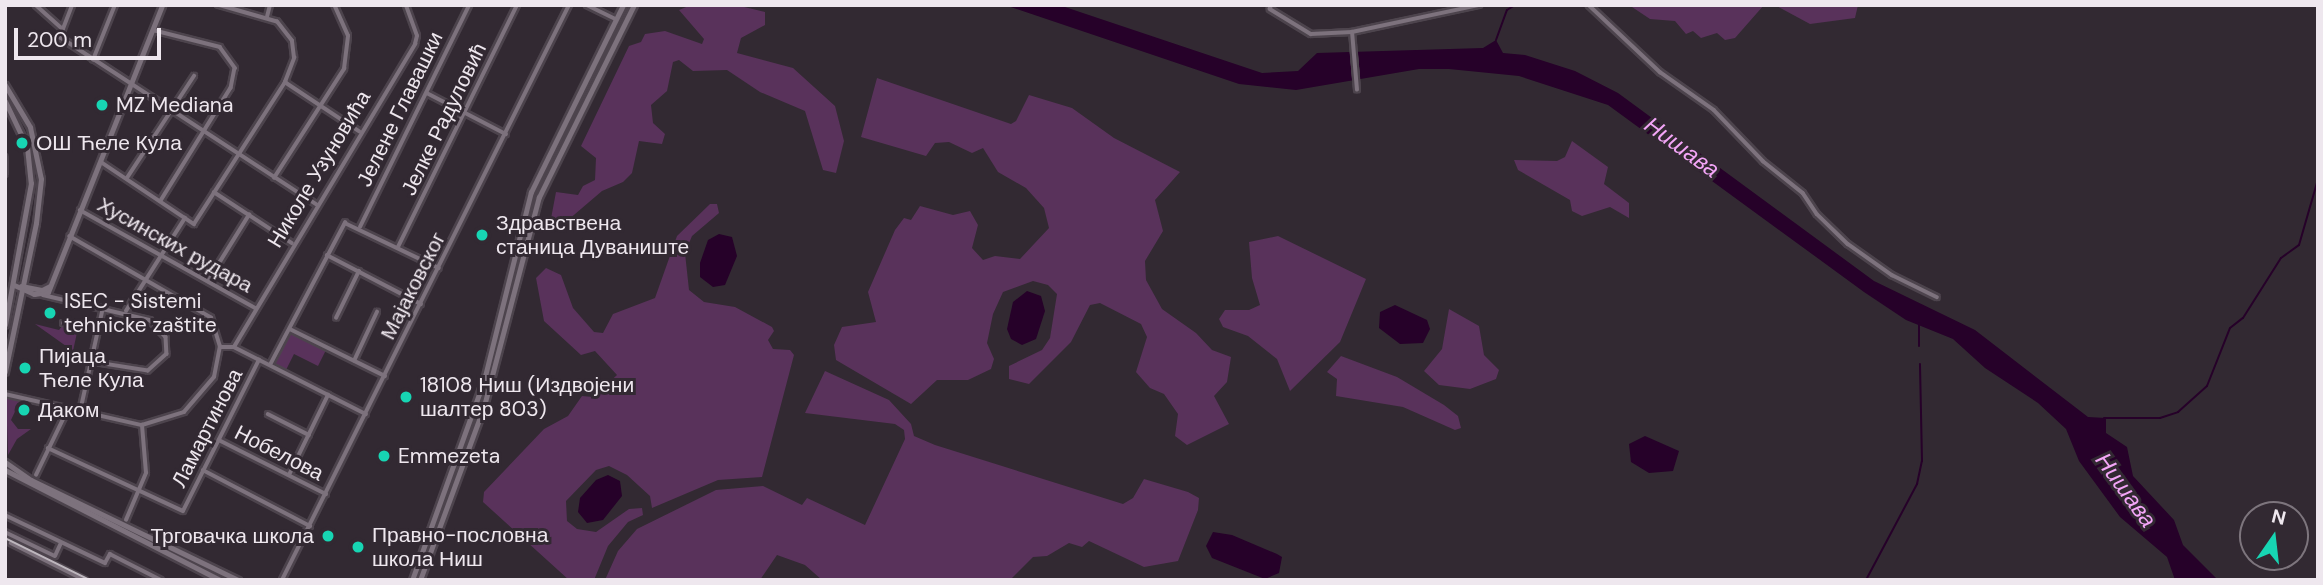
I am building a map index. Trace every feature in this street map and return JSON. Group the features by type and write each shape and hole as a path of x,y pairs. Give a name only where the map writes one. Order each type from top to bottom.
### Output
{"main road":[{"path":"14,285 43,295 50,286 162,5"},
{"path":"412,580 484,380 531,192 623,5"},
{"path":"420,580 484,406 536,205 634,5"},
{"path":"5,85 30,127 40,169 36,223 5,372"},
{"path":"5,101 23,135 31,171 14,285 5,325"},
{"path":"24,290 42,290 50,286"},
{"path":"5,462 31,480 238,580"},
{"path":"5,470 220,580"}],"street":[{"path":"36,5 63,29"},
{"path":"72,5 60,37 316,204"},
{"path":"93,60 115,5"},
{"path":"99,161 194,224 285,82 294,58 292,41 267,17 218,5"},
{"path":"267,17 271,5"},
{"path":"274,178 341,76 348,52 346,29 334,5"},
{"name":"Николе Узуновића","path":"234,347 292,243 417,40 406,5"},
{"name":"Јелене Главашки","path":"360,227 469,5"},
{"name":"Јелке Радуловић","path":"398,247 517,5"},
{"name":"Мајаковског","path":"282,580 569,5"},
{"path":"587,5 616,19"},
{"path":"1271,7 1311,34 1352,32 1479,5"},
{"path":"1589,5 1660,72 1714,110 1763,162 1803,193 1817,214 1849,244 1892,275 1937,297"},
{"path":"152,30 212,44 233,62 234,81 161,201"},
{"path":"1352,32 1357,90"},
{"path":"127,178 194,76"},
{"path":"285,82 359,131"},
{"path":"426,93 506,134"},
{"path":"5,157 5,174"},
{"path":"214,192 292,243"},
{"name":"Хусинских рудара","path":"80,210 255,308"},
{"path":"208,281 248,215"},
{"path":"126,312 185,218"},
{"name":"Ламартинова","path":"270,365 326,254 345,223 360,227"},
{"path":"360,227 439,268"},
{"path":"5,394 142,425 173,418 193,405 214,377 220,347 211,318 70,237"},
{"path":"326,254 421,304"},
{"path":"336,318 359,271"},
{"path":"5,282 14,285"},
{"path":"43,295 126,312 161,326 168,347 161,362 138,372 91,362"},
{"path":"80,412 103,306"},
{"path":"354,361 377,313"},
{"path":"63,323 98,330"},
{"path":"289,329 385,376"},
{"path":"220,347 234,347 366,414"},
{"name":"Ламартинова","path":"141,489 183,510 260,360"},
{"path":"289,475 328,395"},
{"path":"36,475 68,409"},
{"path":"268,414 309,435"},
{"path":"126,520 141,489 148,457 142,425"},
{"name":"Нобелова","path":"219,440 326,494"},
{"path":"48,448 141,489"},
{"path":"203,470 310,526"},
{"path":"5,515 105,563 110,554 161,580"},
{"path":"5,532 55,555 61,543"},
{"path":"11,543 85,580"}],"shaded area":[{"path":"691,5 736,5 765,12 765,25 741,38 737,53 793,68 835,106 844,141 836,173 823,170 805,111 760,92 727,70 693,71 679,60 673,62 667,91 651,105 653,123 665,134 662,144 639,141 632,173 623,182 602,191 561,226 550,224 556,192 578,195 583,186 595,180 596,158 581,146 629,46 641,42 645,34 665,31 702,44 704,39 679,10"},
{"path":"1629,5 1764,5 1735,38 1725,40 1717,33 1701,38 1693,31 1686,34 1675,21 1650,19"},
{"path":"1775,5 1858,5 1855,18 1810,24"},
{"path":"877,78 1011,124 1016,121 1029,95 1072,108 1114,138 1180,172 1155,200 1163,231 1145,261 1146,280 1162,309 1196,333 1212,350 1231,357 1227,382 1214,396 1229,424 1187,445 1175,436 1178,414 1164,394 1150,388 1136,372 1147,337 1141,324 1100,303 1090,305 1071,342 1029,384 1009,379 1009,366 1042,350 1050,338 1057,294 1048,285 1033,281 1003,292 993,314 987,343 994,359 991,369 968,380 937,380 911,404 836,360 834,345 842,327 876,322 868,292 895,230 904,218 911,220 920,206 953,215 970,211 978,225 972,248 983,260 995,256 1020,259 1049,228 1044,208 1026,188 998,172 983,148 972,153 949,142 935,143 926,156 861,137"},
{"path":"1572,141 1608,167 1604,184 1629,203 1629,218 1610,207 1582,216 1572,211 1570,200 1518,170 1514,160 1557,161 1565,157"},
{"path":"710,204 717,204 719,213 692,236 685,253 689,290 704,302 735,307 772,327 774,331 768,340 773,349 790,350 794,355 762,477 718,480 652,508 650,496 627,475 609,466 596,470 566,501 567,521 577,529 596,532 629,509 642,508 643,515 628,522 608,546 594,580 569,580 483,502 484,492 544,429 568,416 582,396 593,397 617,375 595,351 581,355 544,321 536,278 546,268 561,275 573,308 594,332 603,333 613,314 655,298 677,236"},
{"path":"1278,236 1366,279 1340,342 1290,391 1277,359 1248,336 1223,327 1219,319 1225,310 1249,310 1260,305 1252,278 1249,242"},
{"path":"1449,309 1479,326 1484,355 1499,370 1496,379 1470,389 1439,385 1424,371 1442,349"},
{"path":"35,324 59,330 63,325 78,328 73,351"},
{"path":"290,331 326,350 318,366 294,354 286,370 273,364"},
{"path":"1341,356 1397,377 1444,405 1458,416 1461,428 1455,430 1403,407 1336,396 1337,379 1327,372"},
{"path":"825,371 889,400 911,424 914,436 935,445 1123,504 1133,498 1144,479 1188,492 1199,498 1198,510 1178,561 1144,567 1089,541 1082,547 1069,543 1047,556 1033,557 1010,580 822,580 805,565 777,555 760,580 605,580 618,551 637,529 716,490 763,486 802,505 807,498 865,525 905,439 904,430 895,424 805,413"},
{"path":"6,395 21,399 11,420 18,429 31,429 17,439 8,455"}],"water":[{"name":"Нишава","path":"1005,5 1059,5 1262,73 1298,71 1317,53 1483,48 1496,40 1503,53 1525,55 1575,71 1618,93 1874,281 1975,330 2088,417 2106,418 2106,433 2127,447 2133,476 2174,520 2183,545 2218,580 2175,580 2167,557 2120,517 2079,461 2066,429 2038,403 1985,368 1953,339 1906,320 1864,292 1608,105 1519,76 1449,69 1419,69 1296,90 1239,84"},
{"path":"719,234 732,237 737,256 725,285 713,287 700,277 700,263 708,240"},
{"path":"1027,291 1041,296 1045,311 1036,339 1022,345 1011,339 1007,329 1013,302"},
{"path":"1395,305 1427,320 1430,329 1423,343 1400,344 1379,328 1380,312"},
{"path":"1645,436 1679,451 1673,471 1649,473 1631,462 1629,444"},
{"path":"608,475 620,481 622,496 603,520 587,523 578,512 580,498 596,480"},
{"path":"1213,532 1232,535 1282,557 1279,573 1265,579 1212,558 1206,546"}],"waterway":[{"path":"1496,40 1507,10 1515,5"},
{"path":"2104,418 2160,418 2178,412 2207,386 2230,328 2243,318 2281,258 2299,245 2318,179"},
{"path":"1919,323 1919,346"},
{"path":"1866,580 1917,484 1922,461 1920,364"}],"railway":[{"path":"5,538 90,580"}],"place":[{"name":"MZ Mediana","path":"102,105"},
{"name":"ОШ Ћеле Кула","path":"22,143"},
{"name":"Здравствена станица Дуваниште","path":"482,235"},
{"name":"ISEC - Sistemi tehnicke zaštite","path":"50,313"},
{"name":"Пијаца Ћеле Кула","path":"25,368"},
{"name":"18108 Ниш (Издвојени шалтер 803)","path":"406,397"},
{"name":"Даком","path":"24,410"},
{"name":"Emmezeta","path":"384,456"},
{"name":"Трговачка школа","path":"328,536"},
{"name":"Правно-пословна школа Ниш","path":"358,547"}]}
